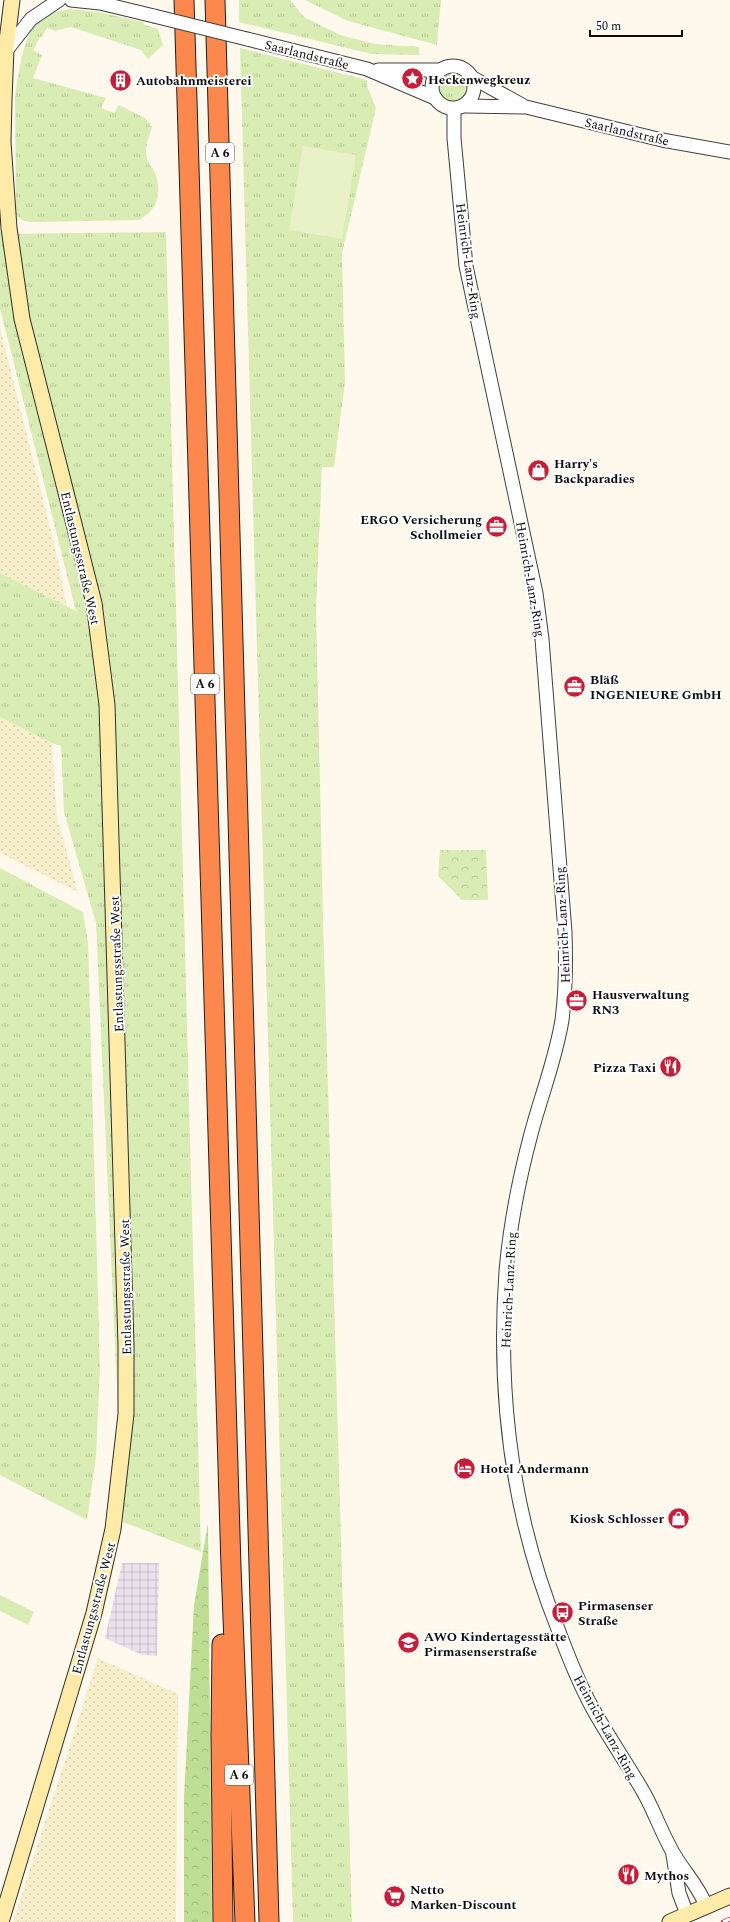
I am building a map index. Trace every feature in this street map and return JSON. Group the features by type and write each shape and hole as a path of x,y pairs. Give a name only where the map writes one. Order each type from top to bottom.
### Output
{"highway":[{"name":"A 6","path":"184,0 231,1567 245,1922"},
{"name":"A 6","path":"215,0 269,1918"},
{"path":"223,1922 221,1744 223,1625 231,1567"}],"main road":[{"name":"Entlastungsstraße West","path":"1,1922 94,1613 113,1529 126,1414 126,1345 107,705 94,604 22,320 9,228 4,150 6,51 12,0"},
{"path":"670,1922 730,1896"}],"street":[{"path":"6,51 31,19 59,0"},
{"name":"Saarlandstraße","path":"71,0 97,1 367,69 435,98"},
{"path":"455,66 465,70 473,78 474,94 468,102 459,107 443,106 435,98 432,83 440,70 455,66"},
{"name":"Saarlandstraße","path":"367,69 400,71 440,70"},
{"name":"Saarlandstraße","path":"473,78 526,107"},
{"name":"Saarlandstraße","path":"459,107 526,107 662,140 730,152"},
{"name":"Heinrich-Lanz-Ring","path":"459,107 454,138 466,266 536,593 542,639 565,932 566,974 561,1022 530,1136 511,1223 506,1272 505,1320 506,1406 508,1434 519,1506 546,1600 585,1693 643,1792 672,1852 698,1888 706,1906"},
{"name":"Heinrich-Lanz-Ring","path":"672,1852 679,1892 687,1914"}],"shaded area":[{"path":"0,328 55,547 67,607 0,573"},
{"path":"0,717 52,743 57,817 78,892 0,853"},
{"path":"122,1563 159,1563 157,1656 142,1655 105,1638"},
{"path":"98,1658 178,1694 176,1922 13,1922"}],"green space":[{"path":"239,0 290,0 304,17 340,35 375,44 419,47 419,55 372,54 239,22"},
{"path":"305,0 441,0 437,45 348,21"},
{"path":"70,9 98,12 143,22 145,25 158,29 163,45 148,59 141,50 71,27 55,31 47,28 33,50 42,55 33,78 106,98 101,108 114,113 119,105 145,118 152,127 147,142 146,154 156,175 158,182 158,195 154,207 139,220 31,222 22,220 16,214 15,97 22,56 28,36 38,21 49,14"},
{"path":"240,48 367,80 367,86 376,108 342,253 345,382 334,467 322,467 316,609 323,915 352,1922 293,1922"},
{"path":"453,73 463,77 467,87 463,97 453,101 443,97 439,87 443,77"},
{"path":"303,146 356,155 342,239 289,230"},
{"path":"0,229 1,234 166,232 201,1552 123,1522 96,923 64,812 61,746 0,717 0,573 76,611 0,308"},
{"path":"440,850 486,850 488,900 462,900 438,876"},
{"path":"0,868 83,912 88,942 100,1368 96,1457 87,1520 0,1475"},
{"path":"208,1523 212,1922 184,1922 184,1797 194,1605"},
{"path":"0,1595 34,1612 28,1625 0,1611"}],"railway":[{"path":"723,1922 730,1919"}],"place":[{"name":"Heckenwegkreuz","path":"412,79"},
{"name":"Autobahnmeisterei","path":"120,80"},
{"name":"Harry's Backparadies","path":"538,470"},
{"name":"ERGO Versicherung Schollmeier","path":"497,526"},
{"name":"Bläß INGENIEURE GmbH","path":"574,686"},
{"name":"Hausverwaltung RN3","path":"576,1001"},
{"name":"Pizza Taxi","path":"671,1067"},
{"name":"Hotel Andermann","path":"464,1468"},
{"name":"Kiosk Schlosser","path":"679,1518"},
{"name":"Pirmasenser Straße","path":"562,1612"},
{"name":"AWO Kindertagesstätte Pirmasenserstraße","path":"409,1643"},
{"name":"Mythos","path":"629,1875"},
{"name":"Netto Marken-Discount","path":"394,1896"}]}
